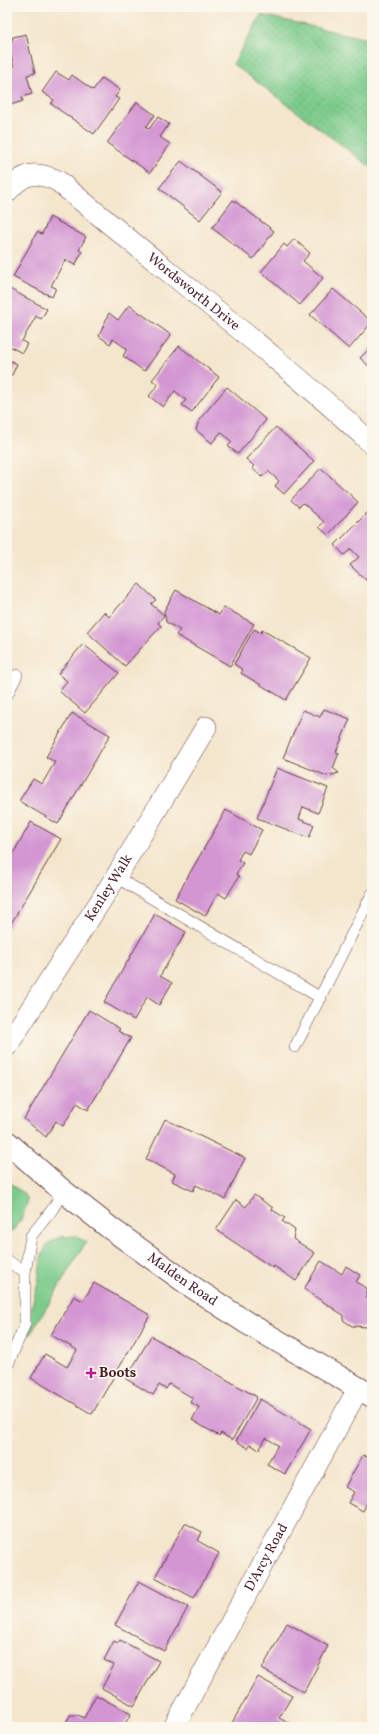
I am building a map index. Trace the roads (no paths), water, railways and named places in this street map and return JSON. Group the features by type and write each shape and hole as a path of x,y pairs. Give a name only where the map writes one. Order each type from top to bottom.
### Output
{"main road":[{"name":"Malden Road","path":"7,1142 63,1191 122,1238 247,1323 365,1392"}],"street":[{"name":"Wordsworth Drive","path":"7,192 16,183 32,174 43,174 58,181 170,274 236,325 322,397 372,444"},
{"name":"Kenley Walk","path":"7,1046 116,877 206,727"},
{"name":"D'Arcy Road","path":"174,1727 365,1392"}],"lane":[{"path":"7,695 17,675"},
{"path":"116,877 321,998"},
{"path":"295,1047 372,894"},
{"path":"7,1367 25,1324 25,1273 31,1236 52,1210 63,1191"},
{"path":"7,1260 25,1273"}],"place":[{"name":"Boots","path":"91,1373"}]}
